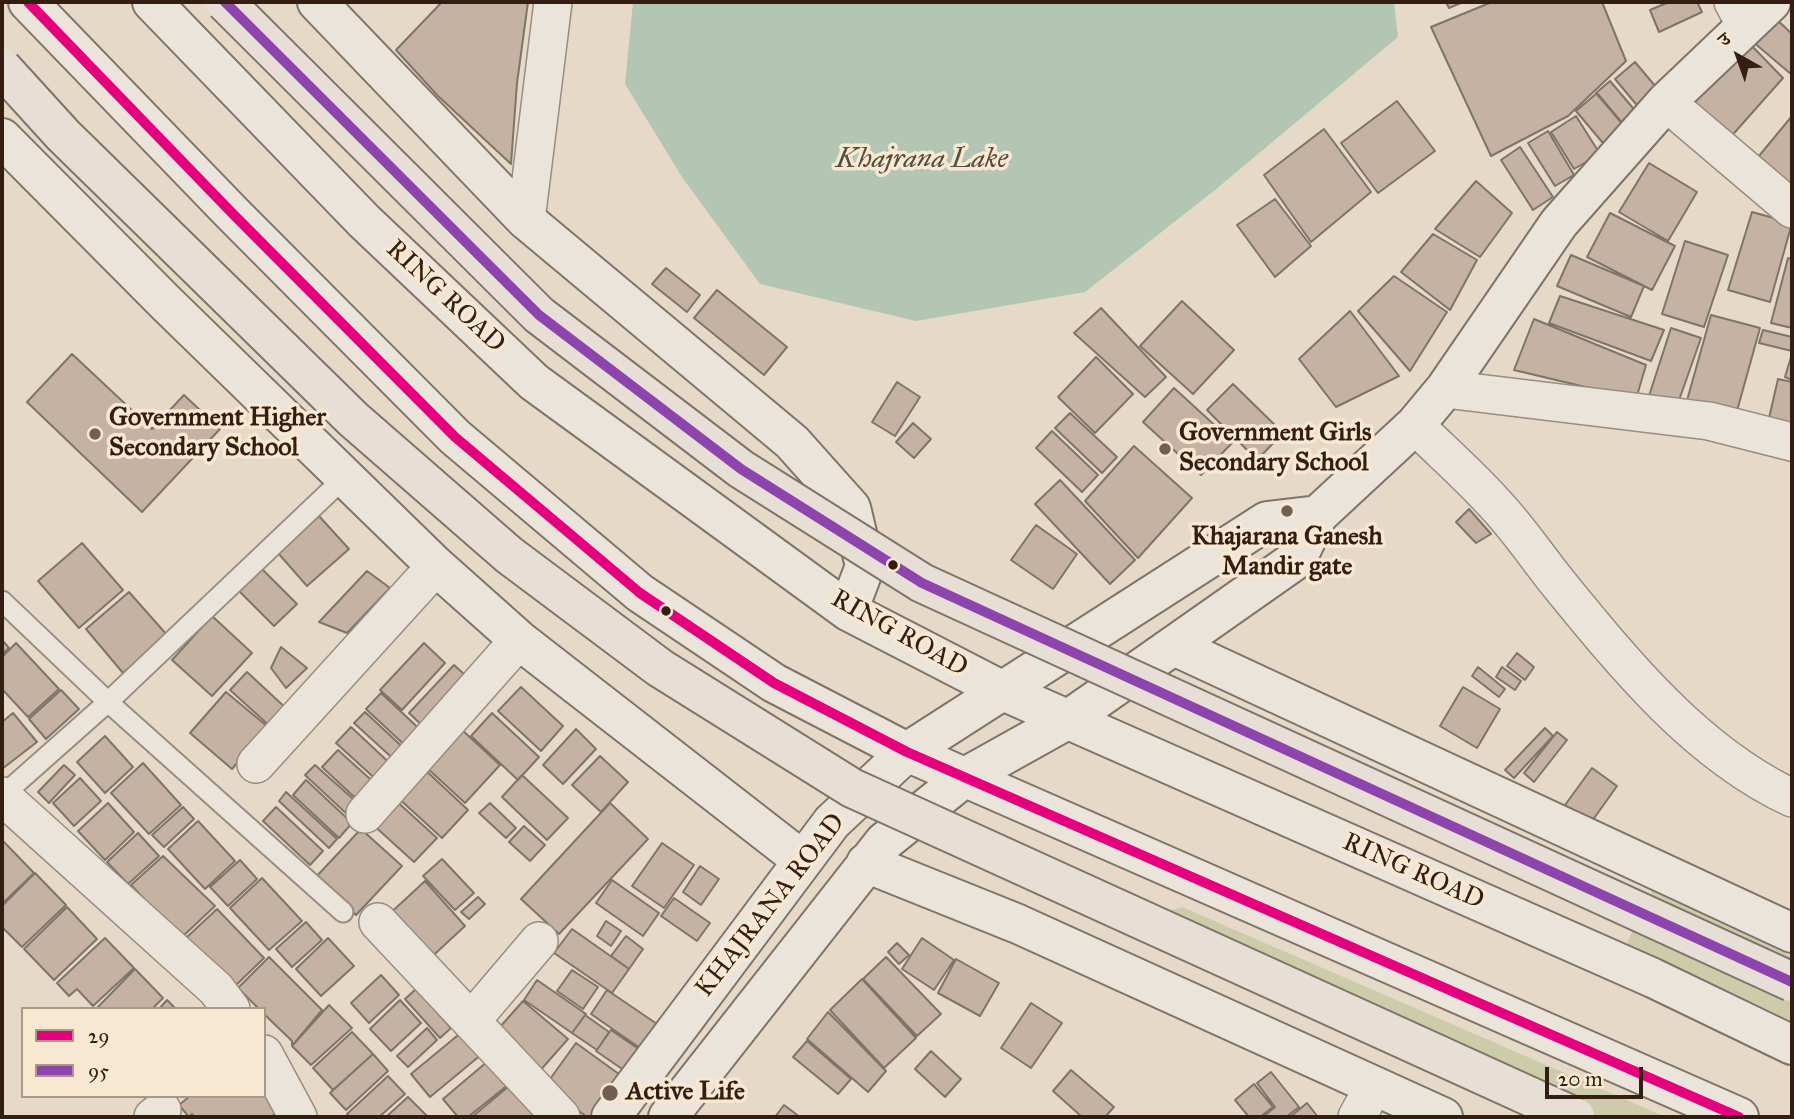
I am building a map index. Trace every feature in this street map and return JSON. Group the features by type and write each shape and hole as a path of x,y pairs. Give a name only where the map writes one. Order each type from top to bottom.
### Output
{"main road":[{"path":"28,2 232,213 455,437 640,593 774,683 906,752 1739,1117"},
{"name":"RING ROAD","path":"152,2 365,221 534,382 848,611 1001,690 1653,978 1792,1045"},
{"name":"RING ROAD","path":"225,2 539,315 741,469 888,562 922,583 1792,982"},
{"path":"317,2 526,220 792,442 851,508 865,566 848,611"},
{"path":"1318,515 1415,425 1445,388 1559,223 1750,9"},
{"path":"2,68 63,135 353,419 509,555 660,668 852,788 1575,1117"},
{"path":"2,138 436,566 519,640 802,860"},
{"name":"KHAJRANA ROAD","path":"668,1117 884,842 965,777 1069,719 1297,559 1318,515"},
{"name":"KHAJRANA ROAD","path":"611,1117 832,822 906,752 1267,521 1318,515"},
{"path":"1174,646 1792,933"},
{"path":"866,863 1018,924 1366,1102 1443,1117"}],"street":[{"path":"526,220 553,2"},
{"path":"1666,102 1792,209"},
{"path":"1445,388 1709,421 1792,442"},
{"path":"1415,425 1496,504 1560,585 1656,695 1713,749 1760,783 1792,798"},
{"path":"256,764 436,566"},
{"path":"365,814 519,640"},
{"path":"2,796 216,989 230,1007"},
{"path":"378,922 561,1117"},
{"path":"471,1021 539,941"},
{"path":"266,1058 298,1117"}],"lane":[{"path":"2,796 108,702 344,478"},
{"path":"2,601 108,702 343,912"}],"shaded area":[{"path":"1653,889 1792,956 1792,1032 1623,951"},
{"path":"1182,907 1666,1117 1540,1117 1132,923"}],"water":[{"name":"Khajrana Lake","path":"633,2 1394,2 1398,37 1215,190 1085,292 916,321 760,284 682,177 625,84"}],"building":[{"path":"442,2 528,2 517,83 511,164 438,96 396,50"},
{"path":"1446,2 1463,2 1449,8"},
{"path":"1492,2 1602,2 1626,61 1568,116 1491,156 1431,27"},
{"path":"1669,2 1697,2 1702,12 1659,32 1650,10"},
{"path":"1772,15 1792,34 1792,75 1752,41"},
{"path":"1746,40 1783,78 1728,140 1687,103"},
{"path":"1635,62 1666,99 1646,116 1615,79"},
{"path":"1610,81 1644,121 1630,133 1596,93"},
{"path":"1597,93 1629,131 1608,149 1576,111"},
{"path":"1397,101 1435,151 1378,193 1341,143"},
{"path":"1576,116 1600,154 1574,169 1551,132"},
{"path":"1792,116 1792,188 1759,156"},
{"path":"1324,129 1371,192 1311,242 1264,175"},
{"path":"1548,131 1574,175 1555,186 1528,143"},
{"path":"1520,147 1553,197 1533,210 1501,160"},
{"path":"1649,163 1697,192 1668,241 1619,212"},
{"path":"1476,181 1512,213 1480,257 1435,229"},
{"path":"1275,199 1311,246 1275,277 1237,225"},
{"path":"1752,212 1792,223 1770,302 1728,290"},
{"path":"1610,213 1675,246 1652,290 1587,257"},
{"path":"1433,234 1477,260 1450,310 1401,272"},
{"path":"1685,241 1728,255 1704,327 1662,314"},
{"path":"1571,255 1644,286 1631,317 1557,286"},
{"path":"1788,258 1792,259 1792,328 1771,323"},
{"path":"666,268 700,295 687,312 652,284"},
{"path":"1394,276 1447,312 1410,371 1358,311"},
{"path":"717,290 787,347 764,375 694,318"},
{"path":"1560,296 1664,330 1651,361 1549,323"},
{"path":"1182,301 1234,350 1193,394 1140,346"},
{"path":"1101,308 1166,377 1145,397 1074,333"},
{"path":"1350,311 1399,376 1336,407 1299,359"},
{"path":"1711,315 1760,328 1735,418 1686,404"},
{"path":"1534,319 1646,365 1636,399 1514,370"},
{"path":"1671,328 1701,338 1678,403 1649,396"},
{"path":"1763,330 1792,337 1792,351 1759,343"},
{"path":"72,354 152,429 184,395 220,429 142,512 27,402"},
{"path":"1096,357 1133,394 1095,433 1058,397"},
{"path":"1792,357 1792,380 1785,377"},
{"path":"1778,379 1792,382 1792,432 1767,427"},
{"path":"897,382 920,397 895,436 872,422"},
{"path":"1233,384 1283,433 1257,460 1207,410"},
{"path":"1174,388 1233,442 1201,475 1143,422"},
{"path":"1070,413 1117,457 1102,473 1055,428"},
{"path":"913,423 931,439 914,458 896,442"},
{"path":"1052,431 1098,475 1082,492 1036,448"},
{"path":"1134,446 1192,498 1138,558 1085,501"},
{"path":"1060,480 1135,560 1110,584 1035,504"},
{"path":"1469,509 1491,534 1476,543 1456,522"},
{"path":"319,516 349,549 307,586 278,553"},
{"path":"1036,525 1077,554 1053,589 1011,560"},
{"path":"82,543 123,590 79,628 38,581"},
{"path":"262,569 297,604 274,626 239,591"},
{"path":"367,571 390,588 347,633 319,622"},
{"path":"129,592 167,635 123,673 86,629"},
{"path":"212,616 252,653 212,696 172,660"},
{"path":"2,640 9,648 2,654"},
{"path":"16,643 59,689 28,717 2,689 2,657"},
{"path":"424,643 445,663 402,710 380,690"},
{"path":"281,647 307,668 286,688 271,668"},
{"path":"1517,653 1534,667 1525,680 1507,666"},
{"path":"454,665 474,683 429,732 409,713"},
{"path":"1478,667 1505,689 1499,697 1472,676"},
{"path":"1502,667 1521,681 1515,690 1496,677"},
{"path":"247,672 289,711 273,729 230,690"},
{"path":"521,687 563,726 541,751 498,711"},
{"path":"1463,687 1500,709 1477,748 1440,726"},
{"path":"61,690 79,709 46,739 29,719"},
{"path":"226,692 268,727 232,769 190,733"},
{"path":"381,693 426,735 411,751 366,709"},
{"path":"365,712 410,754 400,765 354,723"},
{"path":"13,713 37,742 2,769 2,722"},
{"path":"492,713 539,757 518,780 471,736"},
{"path":"351,727 395,768 381,784 336,743"},
{"path":"1545,728 1553,736 1514,778 1505,770"},
{"path":"461,729 500,765 465,803 426,767"},
{"path":"576,729 596,749 563,784 543,765"},
{"path":"1557,732 1567,740 1534,782 1524,773"},
{"path":"105,736 133,767 105,793 77,762"},
{"path":"338,750 380,788 364,806 322,767"},
{"path":"600,756 628,782 601,812 572,785"},
{"path":"143,763 181,805 149,834 111,793"},
{"path":"64,765 75,775 49,803 38,792"},
{"path":"315,765 361,806 350,817 305,775"},
{"path":"422,767 468,810 442,838 396,796"},
{"path":"1592,768 1617,786 1590,824 1565,805"},
{"path":"522,775 568,818 547,840 502,797"},
{"path":"80,778 101,801 74,826 53,803"},
{"path":"306,780 352,823 339,838 293,795"},
{"path":"286,792 337,839 329,848 279,801"},
{"path":"393,798 437,838 414,862 370,822"},
{"path":"108,803 134,832 105,860 78,831"},
{"path":"490,803 516,828 506,838 479,813"},
{"path":"610,803 648,839 559,934 521,899"},
{"path":"183,807 194,819 164,847 152,835"},
{"path":"276,807 323,851 310,865 263,821"},
{"path":"198,821 235,861 205,889 168,849"},
{"path":"524,826 545,845 530,861 509,842"},
{"path":"361,829 402,866 356,915 315,878"},
{"path":"138,833 159,856 128,884 107,862"},
{"path":"4,842 34,873 2,904 2,844"},
{"path":"662,843 694,865 664,908 632,886"},
{"path":"163,856 215,906 181,938 131,885"},
{"path":"442,859 474,893 455,910 423,876"},
{"path":"240,860 257,879 228,906 210,887"},
{"path":"700,866 719,879 701,905 683,892"},
{"path":"35,873 66,905 22,947 2,927 2,906"},
{"path":"262,878 302,921 269,950 230,908"},
{"path":"612,880 659,913 643,936 596,903"},
{"path":"425,881 465,926 425,963 384,919"},
{"path":"478,897 485,904 469,919 461,912"},
{"path":"674,898 710,923 697,941 661,916"},
{"path":"67,907 97,939 54,980 24,949"},
{"path":"217,909 264,958 233,988 186,938"},
{"path":"606,921 621,931 611,946 597,936"},
{"path":"306,922 322,940 292,967 276,949"},
{"path":"572,929 629,969 612,993 554,953"},
{"path":"626,936 643,949 629,969 611,956"},
{"path":"105,938 134,968 93,1006 77,989 69,996 57,983"},
{"path":"328,938 354,966 321,996 296,969"},
{"path":"922,938 954,960 934,990 902,969"},
{"path":"897,943 909,955 899,964 888,952"},
{"path":"269,957 322,1010 292,1046 292,1041 266,1016 266,1007 257,1007 238,988"},
{"path":"886,957 941,1014 917,1036 863,979"},
{"path":"956,959 999,983 980,1016 938,993"},
{"path":"135,969 163,998 154,1007 98,1007"},
{"path":"572,970 598,987 583,1009 557,991"},
{"path":"381,975 399,995 369,1023 351,1003"},
{"path":"862,979 916,1038 884,1068 830,1010"},
{"path":"537,980 586,1014 572,1033 524,1000"},
{"path":"416,989 451,1028 440,1038 405,999"},
{"path":"607,990 657,1024 640,1048 591,1014"},
{"path":"167,1000 174,1007 161,1007"},
{"path":"400,1000 421,1023 391,1051 370,1029"},
{"path":"523,1001 568,1039 537,1074 492,1036"},
{"path":"1031,1003 1062,1023 1031,1068 1001,1048"},
{"path":"329,1005 352,1028 311,1065 292,1046"},
{"path":"828,1012 886,1071 868,1092 807,1039"},
{"path":"585,1015 609,1032 597,1050 572,1033"},
{"path":"427,1028 437,1040 408,1067 397,1056"},
{"path":"611,1030 640,1050 625,1071 596,1051"},
{"path":"463,1031 482,1054 430,1097 411,1074"},
{"path":"352,1032 373,1054 333,1090 313,1068"},
{"path":"807,1041 851,1079 838,1094 793,1057"},
{"path":"576,1043 623,1077 594,1117 587,1117 545,1086"},
{"path":"931,1051 961,1079 945,1097 915,1069"},
{"path":"373,1054 388,1071 346,1110 330,1093"},
{"path":"494,1056 514,1080 468,1117 458,1117 443,1099"},
{"path":"1071,1070 1114,1107 1105,1117 1082,1117 1053,1091"},
{"path":"1271,1072 1299,1107 1286,1117 1263,1117 1275,1107 1257,1083"},
{"path":"388,1076 405,1094 379,1117 350,1117 347,1114"},
{"path":"515,1081 537,1117 472,1117"},
{"path":"1254,1084 1273,1107 1260,1117 1249,1117 1235,1100"},
{"path":"266,1092 281,1109 271,1117 195,1117 192,1114 189,1117 179,1105 188,1098 266,1098"},
{"path":"408,1097 428,1117 386,1117"},
{"path":"1307,1103 1318,1117 1290,1117"},
{"path":"784,1105 800,1117 775,1117"}],"transit line":[{"name":"29","path":"28,2 232,213 455,437 640,593 774,683 907,752 1739,1117"},
{"name":"95","path":"225,2 539,315 741,469 922,583 1792,982"}],"place":[{"name":"Government Higher Secondary School","path":"95,434"},
{"name":"Government Girls Secondary School","path":"1165,449"},
{"name":"Khajarana Ganesh Mandir gate","path":"1287,511"},
{"name":"Active Life","path":"610,1093"}]}
